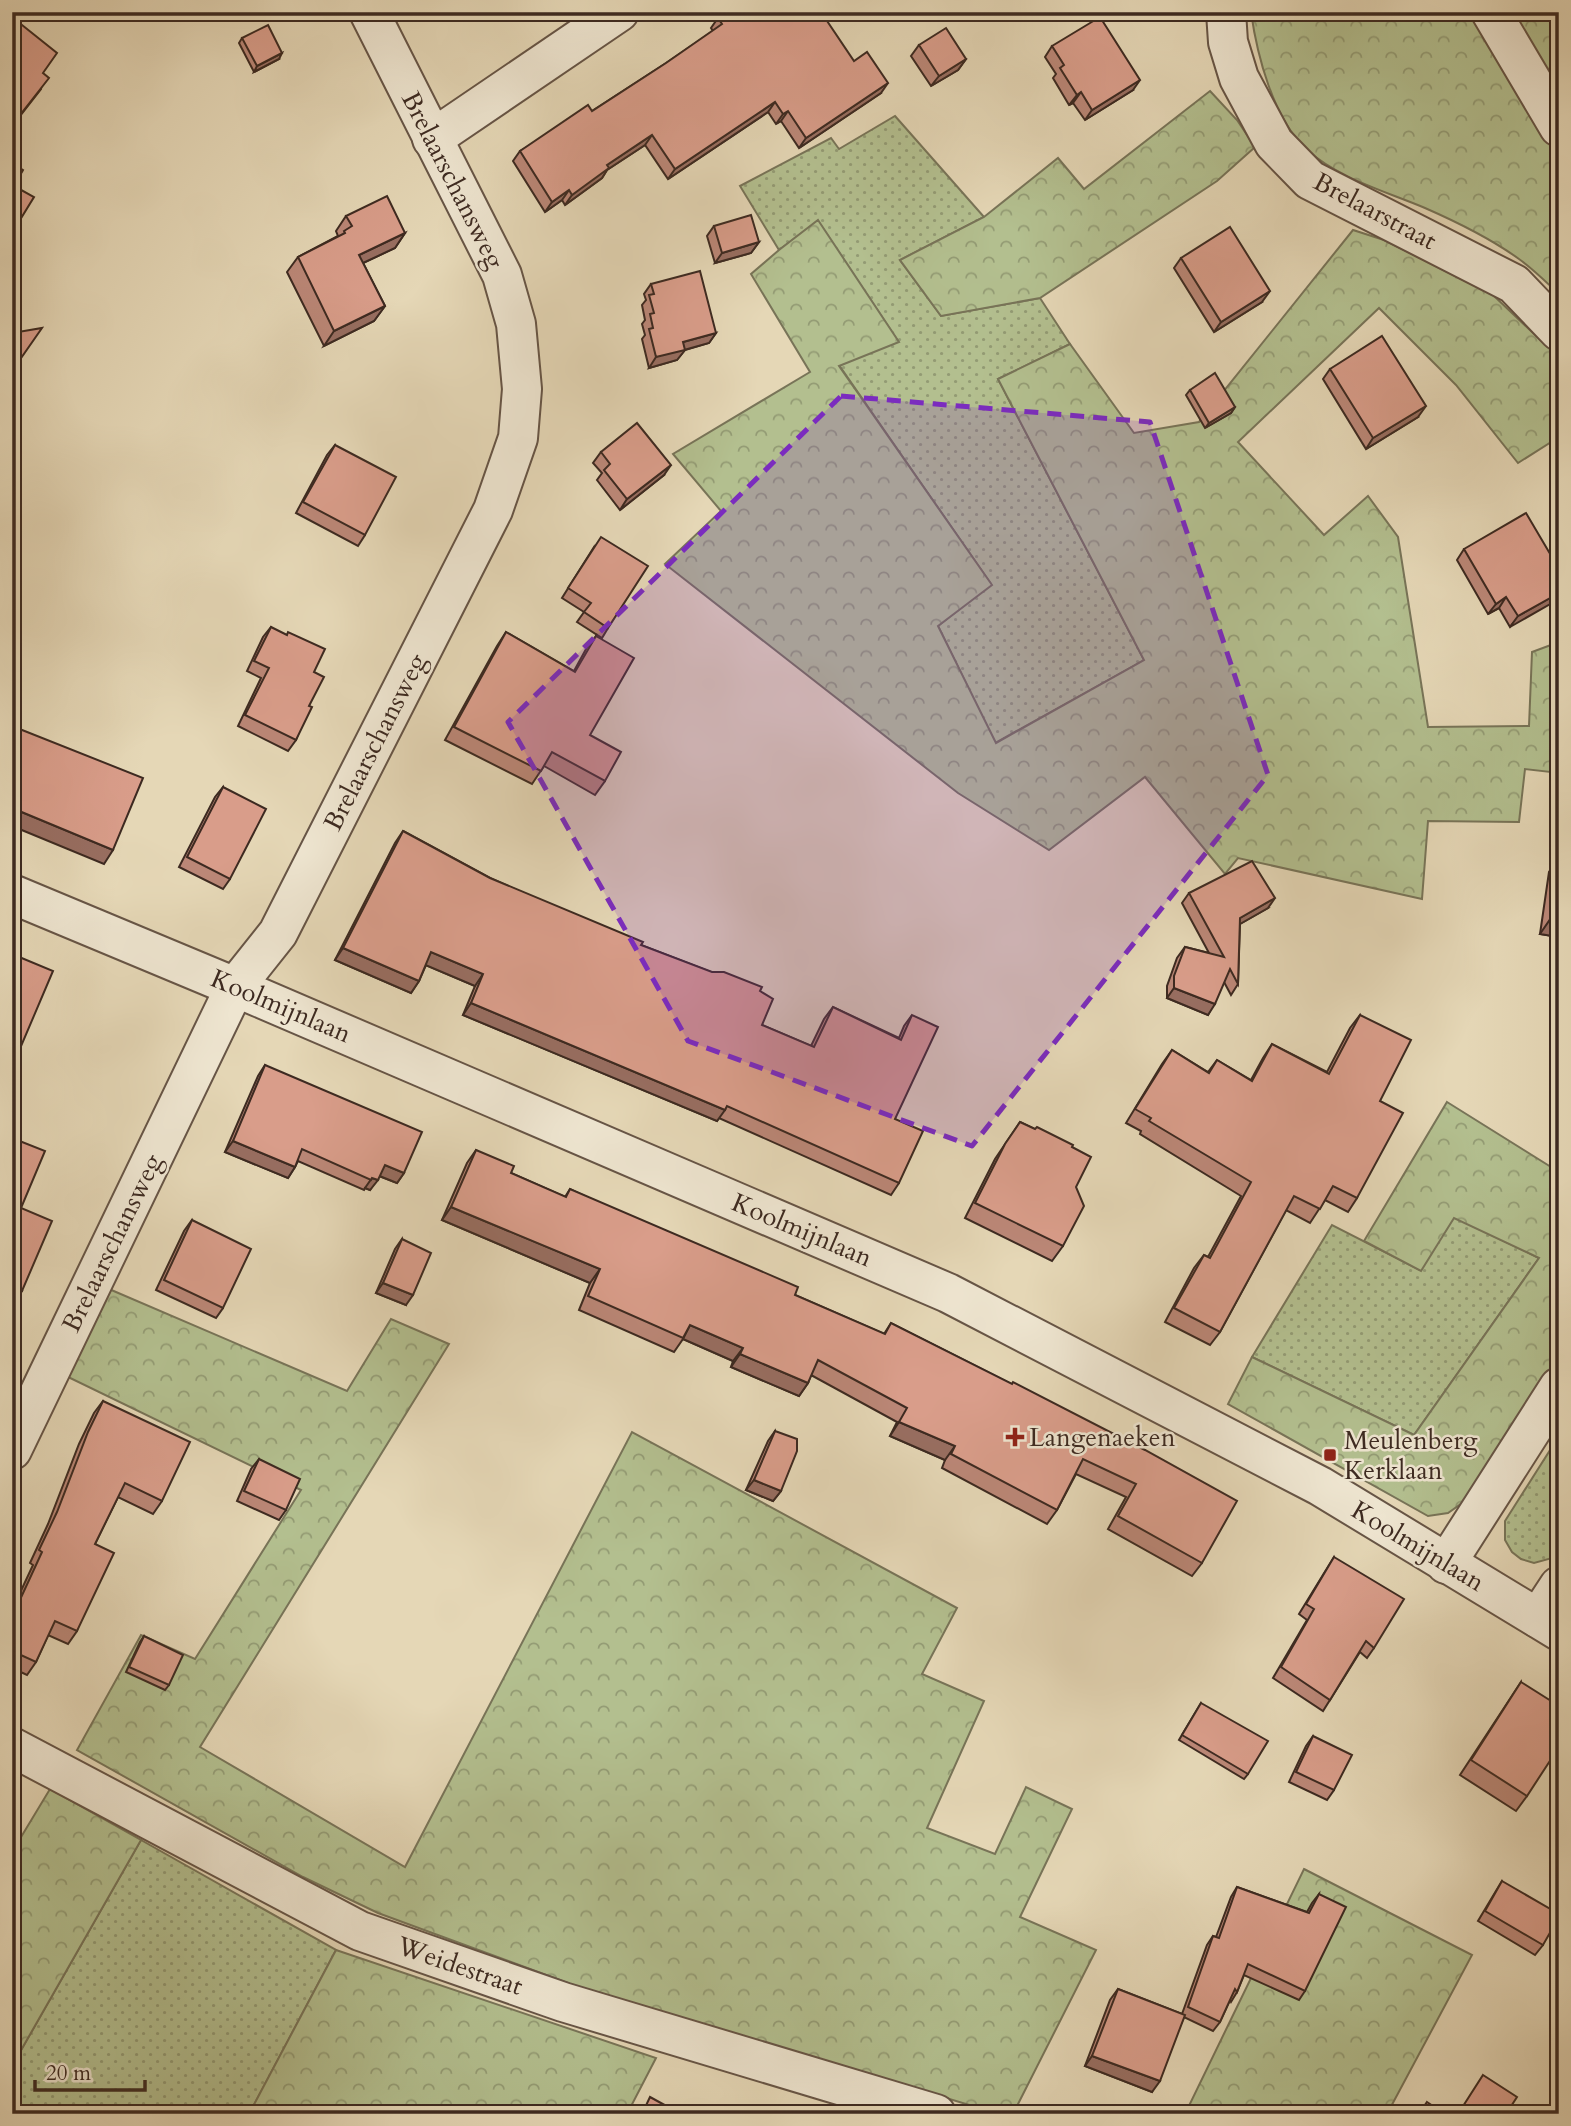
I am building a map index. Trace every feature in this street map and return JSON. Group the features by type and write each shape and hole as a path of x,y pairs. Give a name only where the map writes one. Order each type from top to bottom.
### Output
{"street":[{"name":"Brelaarschansweg","path":"12,1450 235,987 278,933 493,510 518,438 522,389 516,324 502,275 369,12"},
{"path":"432,139 618,12"},
{"name":"Brelaarstraat","path":"1226,12 1228,42 1239,78 1274,143 1310,180 1514,284 1559,331"},
{"path":"1491,12 1559,127"},
{"name":"Koolmijnlaan","path":"12,894 948,1293 1320,1486 1549,1625"},
{"path":"1446,1564 1559,1387"},
{"path":"1549,1625 1559,1586"},
{"name":"Weidestraat","path":"12,1747 360,1931 563,2002 936,2114"}],"highlighted area":[{"path":"841,396 1150,422 1268,775 972,1146 688,1041 508,722"}],"green space":[{"path":"1251,12 1559,12 1559,294 1524,263 1485,237 1348,176 1306,149 1284,121 1268,85"},
{"path":"1210,91 1237,120 1255,147 1217,181 1040,298 941,316 900,260 984,217 1058,158 1084,189"},
{"path":"895,116 984,217 900,260 941,316 1040,298 1070,344 998,379 1144,660 995,743 938,626 991,584 839,365 898,341 818,221 779,250 740,186 831,138 839,149"},
{"path":"818,220 899,342 839,366 992,585 938,626 996,743 1144,660 998,379 1070,344 1134,433 1199,422 1353,230 1384,240 1493,295 1550,349 1559,362 1559,437 1518,463 1456,385 1379,308 1238,442 1324,535 1368,496 1398,537 1428,727 1529,726 1532,652 1559,642 1559,773 1525,769 1519,822 1428,821 1422,899 1238,858 1225,874 1145,777 1049,850 958,793 665,564 721,511 673,454 810,372 751,274"},
{"path":"1447,1102 1559,1172 1559,1355 1472,1496 1448,1513 1428,1516 1228,1404 1252,1357 1414,1435 1539,1258 1454,1218 1421,1271 1364,1241"},
{"path":"1454,1217 1539,1258 1414,1435 1252,1357 1332,1225 1420,1270"},
{"path":"109,1289 347,1391 391,1319 449,1344 200,1747 405,1867 632,1432 957,1608 922,1674 984,1701 927,1828 995,1854 1026,1787 1072,1809 1020,1917 1096,1950 1013,2114 999,2114 576,1986 378,1913 303,1877 77,1750 141,1635 195,1659 301,1490 66,1376"},
{"path":"1559,1436 1559,1553 1556,1557 1534,1563 1521,1559 1512,1552 1505,1540 1505,1521"},
{"path":"50,1789 141,1840 12,2066 12,1852"},
{"path":"141,1840 336,1950 249,2114 12,2114 12,2066"},
{"path":"1304,1869 1472,1955 1387,2114 1185,2114"},
{"path":"336,1950 656,2058 627,2114 249,2114"}],"building":[{"path":"727,12 821,12 854,61 867,52 888,83 806,138 788,111 783,114 775,102 675,169 652,135 607,165 609,168 572,195 569,190 552,202 520,151 588,105 592,111 666,63 722,24 718,18"},
{"path":"1100,17 1140,80 1092,110 1081,92 1077,95 1060,68 1064,65 1052,46"},
{"path":"17,21 57,53 43,73 49,78 20,115 12,109 12,27"},
{"path":"268,25 282,53 257,66 242,38"},
{"path":"946,28 966,59 939,76 919,45"},
{"path":"12,163 23,170 14,186 34,197 12,233"},
{"path":"387,196 405,233 359,255 385,306 334,331 298,257 345,233 344,231 352,226 346,216"},
{"path":"751,215 759,242 722,253 714,226"},
{"path":"1230,227 1270,291 1221,322 1181,258"},
{"path":"700,271 716,333 683,342 685,350 656,357 649,329 653,328 650,314 654,313 649,295 654,294 651,284"},
{"path":"42,328 12,371 12,333"},
{"path":"1382,336 1426,406 1373,438 1330,369"},
{"path":"1215,373 1235,407 1209,423 1190,390"},
{"path":"637,423 671,465 627,499 604,470 610,464 601,452"},
{"path":"335,445 396,477 365,535 303,502"},
{"path":"1526,513 1559,569 1559,593 1518,616 1506,597 1496,604 1464,549"},
{"path":"601,537 648,566 608,628 584,612 591,603 568,588"},
{"path":"271,627 325,649 314,672 324,677 296,740 245,715 269,668 254,661"},
{"path":"506,632 575,672 596,636 634,658 590,735 621,752 605,781 552,752 541,771 454,727"},
{"path":"12,726 143,778 113,850 12,808"},
{"path":"223,787 266,809 230,879 187,857"},
{"path":"403,831 490,878 643,942 641,945 712,972 724,972 762,987 760,991 773,999 762,1025 814,1047 833,1007 901,1040 912,1015 938,1027 895,1119 923,1131 899,1183 727,1106 725,1110 471,1003 483,974 431,952 419,981 343,948"},
{"path":"1252,861 1275,898 1240,918 1238,984 1230,969 1215,1004 1174,988 1174,976 1185,947 1224,957 1189,893"},
{"path":"1559,864 1559,920 1551,918"},
{"path":"12,954 53,971 13,1065 12,1064"},
{"path":"1360,1015 1411,1040 1380,1101 1403,1113 1357,1198 1333,1186 1320,1209 1294,1196 1220,1332 1174,1308 1204,1255 1210,1258 1251,1182 1149,1121 1151,1118 1135,1109 1172,1050 1209,1073 1217,1060 1252,1081 1272,1044 1329,1074"},
{"path":"265,1065 422,1132 404,1173 385,1165 378,1180 371,1180 302,1149 295,1167 233,1141"},
{"path":"1020,1122 1035,1129 1037,1127 1091,1157 1076,1187 1084,1206 1063,1246 975,1203 1005,1144"},
{"path":"12,1138 45,1151 21,1208 52,1221 22,1291 12,1287"},
{"path":"476,1150 514,1166 511,1173 566,1197 570,1189 798,1287 795,1295 885,1334 891,1323 1012,1384 1013,1382 1237,1501 1202,1563 1118,1516 1136,1484 1083,1459 1057,1510 951,1454 955,1446 899,1422 907,1408 818,1360 808,1383 740,1354 743,1348 690,1325 683,1338 588,1296 600,1269 451,1207"},
{"path":"192,1220 251,1249 223,1308 164,1280"},
{"path":"402,1239 431,1253 413,1295 383,1283"},
{"path":"103,1401 190,1442 162,1501 125,1483 95,1544 114,1553 77,1631 55,1621 36,1662 12,1651 12,1617 42,1552 39,1550"},
{"path":"775,1431 797,1439 797,1451 781,1491 754,1480"},
{"path":"259,1459 300,1479 286,1510 244,1491"},
{"path":"1334,1557 1404,1599 1374,1648 1366,1641 1330,1700 1281,1667 1314,1609 1306,1604"},
{"path":"144,1636 183,1655 169,1685 129,1667"},
{"path":"1521,1682 1559,1706 1559,1747 1527,1796 1471,1760"},
{"path":"1201,1703 1268,1741 1248,1774 1182,1735"},
{"path":"1313,1736 1352,1755 1334,1790 1296,1772"},
{"path":"1502,1881 1559,1914 1543,1945 1485,1911"},
{"path":"1237,1887 1309,1913 1319,1894 1346,1907 1305,1991 1248,1964 1237,1992 1235,1989 1220,2022 1188,2007 1213,1936 1219,1938"},
{"path":"1118,1989 1185,2015 1160,2081 1092,2056"},
{"path":"1483,2075 1517,2097 1506,2114 1458,2114"},
{"path":"650,2097 681,2114 642,2114"},
{"path":"1427,2102 1445,2114 1419,2114"}],"place":[{"name":"Langenaeken","path":"1015,1437"},
{"name":"Meulenberg Kerklaan","path":"1330,1455"}]}
